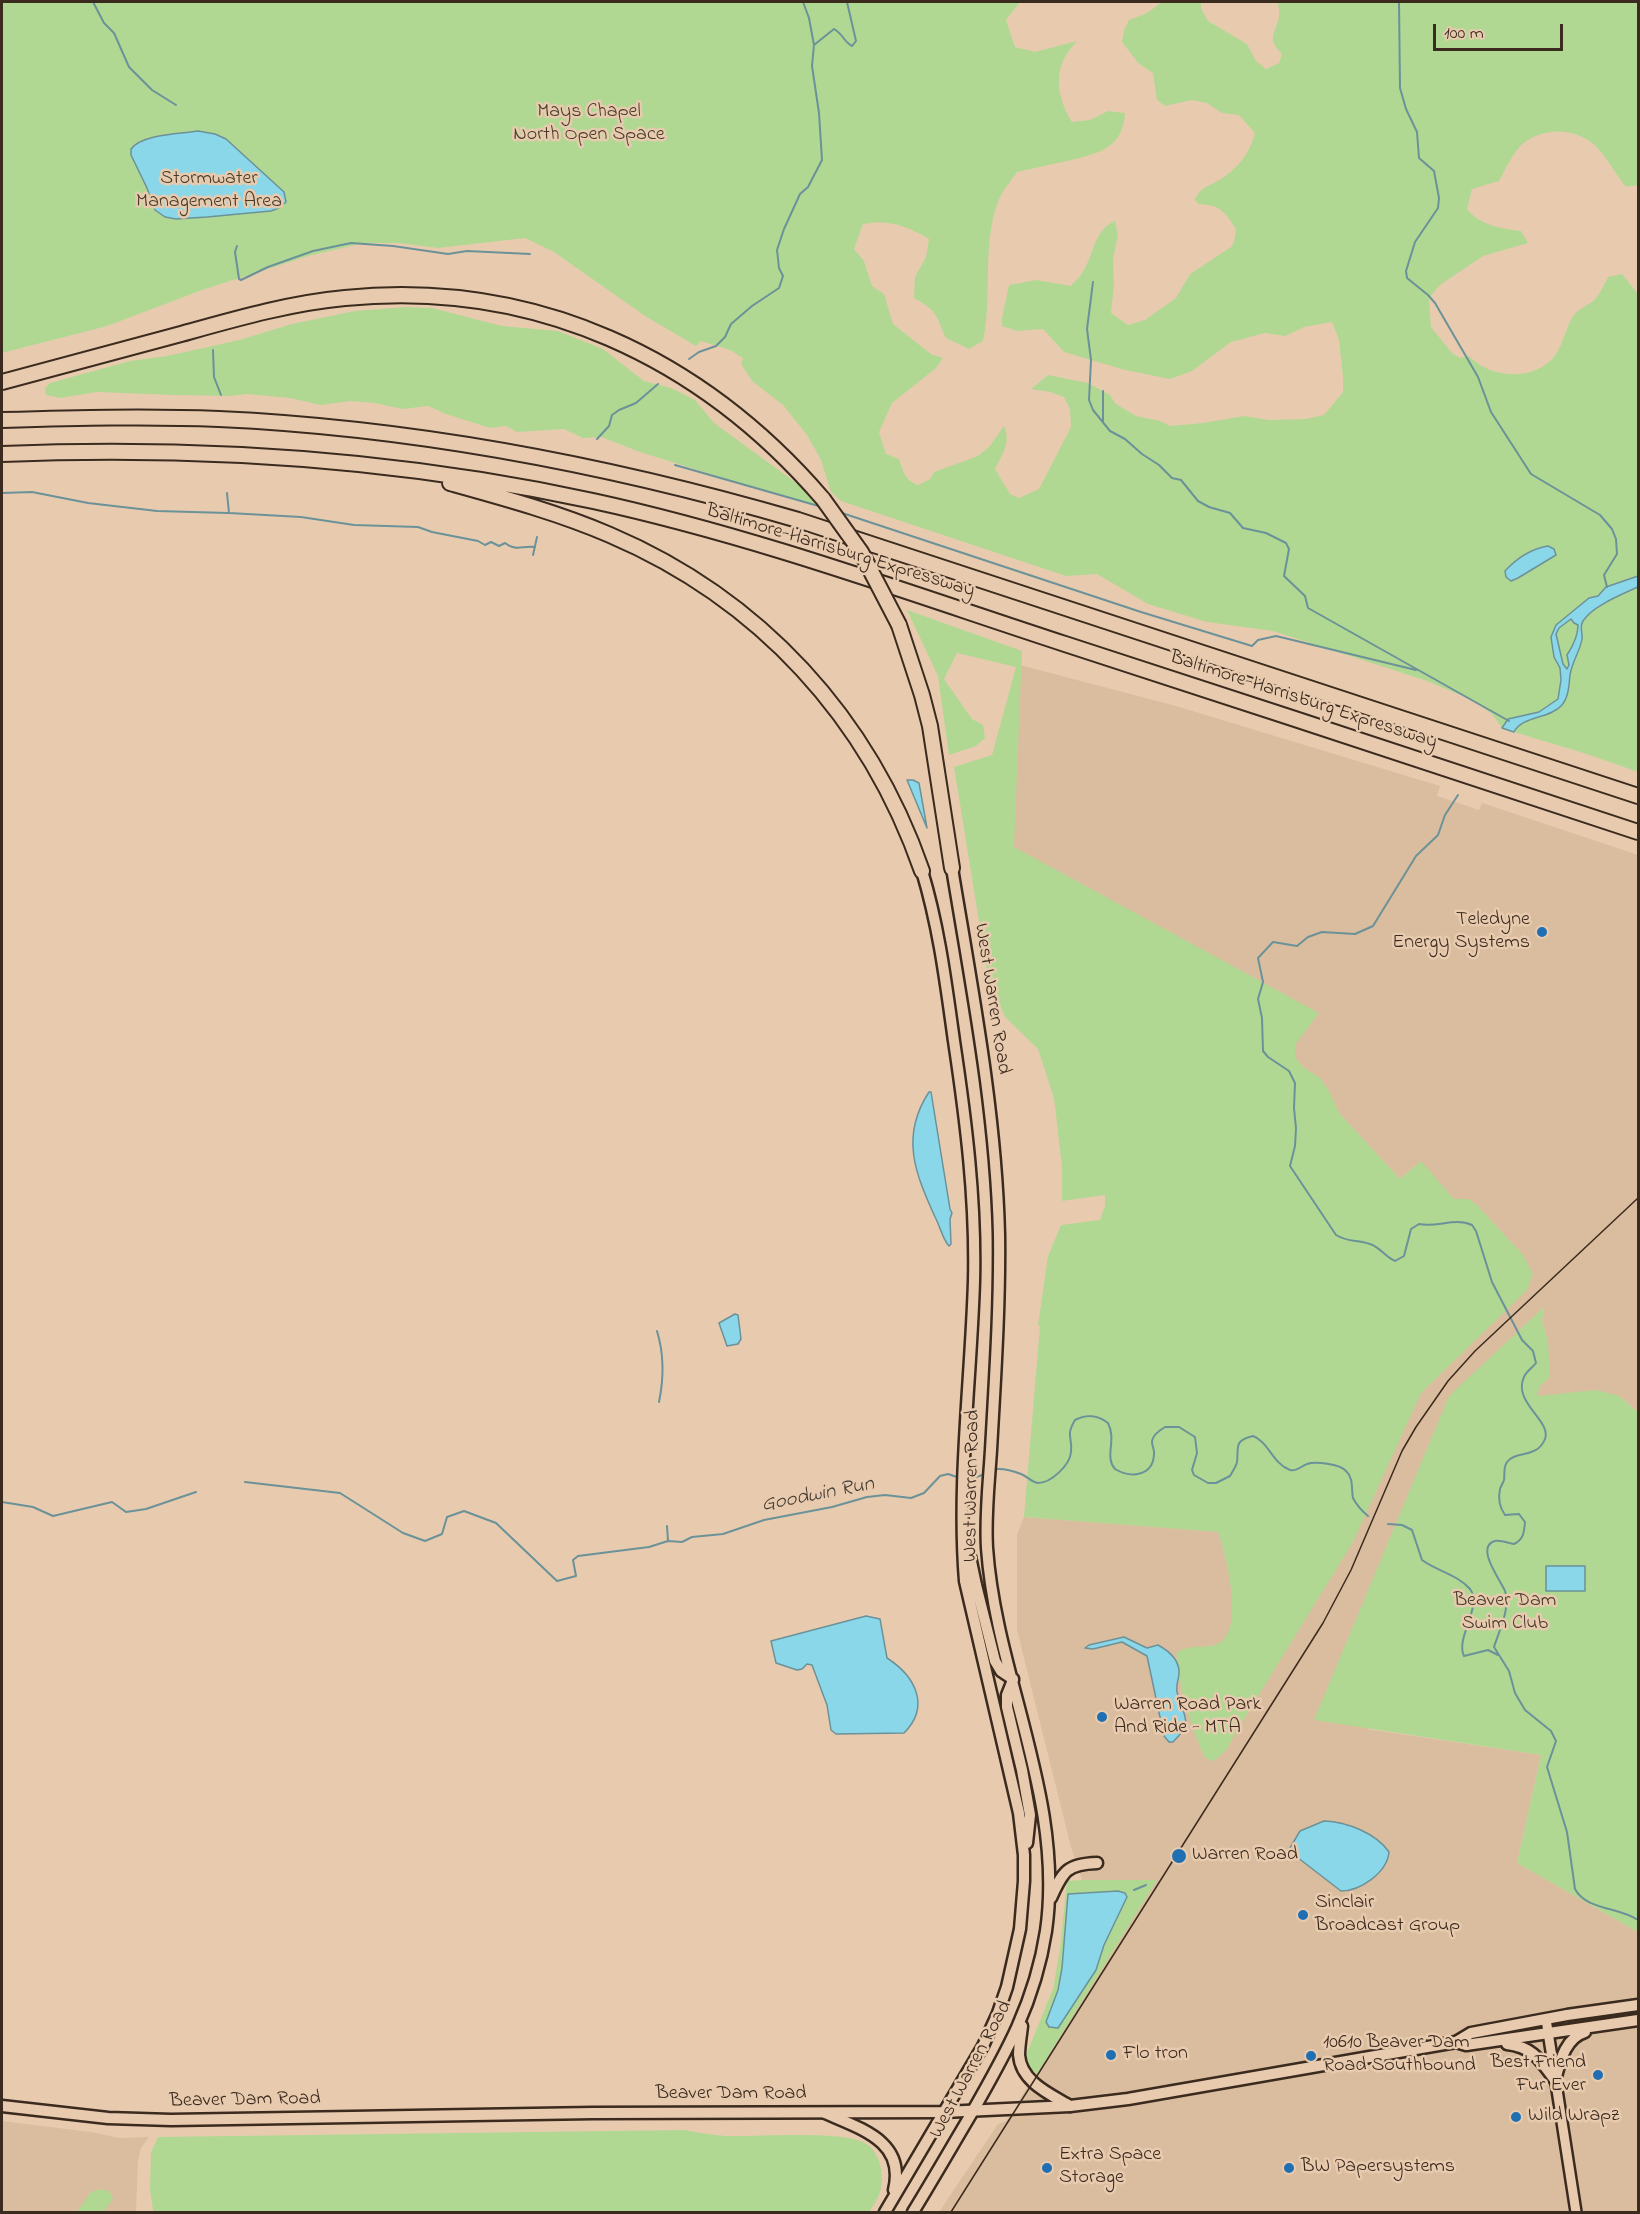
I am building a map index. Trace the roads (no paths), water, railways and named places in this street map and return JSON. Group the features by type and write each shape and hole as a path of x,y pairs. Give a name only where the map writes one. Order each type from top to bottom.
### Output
{"highway":[{"path":"2,382 301,304 380,295 440,297 530,310 629,346 706,391 749,423 800,472 823,499 861,552 899,625 914,666 930,726 952,868"},
{"name":"Baltimore-Harrisburg Expressway","path":"2,420 130,417 220,419 334,427 473,445 602,469 798,520 1638,796"},
{"name":"Baltimore-Harrisburg Expressway","path":"2,454 95,451 204,453 330,461 468,478 594,501 788,553 1638,832"},
{"path":"402,469 556,514 612,536 691,578 745,616 798,663 842,716 881,777 912,842 922,872"}],"main road":[{"name":"West Warren Road","path":"913,2212 1005,2055 1022,2019 1040,1962 1049,1903 1049,1852 1046,1821 990,1577 987,1545 999,1278 996,1183 986,1086 952,868"},
{"name":"West Warren Road","path":"885,2212 983,2046 1001,2004 1015,1958 1024,1881 1019,1813 965,1581 962,1545 963,1498 974,1279 972,1184 961,1087 942,957 932,905 922,872"},
{"path":"963,1517 975,1586 995,1662 1001,1671 1013,1679 1007,1695 1007,1707 1030,1815 1024,1881"},
{"path":"1049,1903 1060,1878 1069,1868 1081,1864 1097,1863"},
{"name":"Beaver Dam Road","path":"2,2106 108,2118 171,2120 605,2113 944,2112 1070,2106 1152,2096 1456,2042 1471,2033 1638,2005"},
{"path":"1022,2019 1019,2054 1028,2078 1070,2106"},
{"name":"Beaver Dam Road","path":"1456,2042 1466,2045 1548,2035 1638,2020"},
{"path":"1555,2080 1563,2054 1572,2040 1578,2034 1603,2026"},
{"path":"1492,2041 1521,2045 1528,2049 1555,2080"},
{"path":"825,2113 870,2133 888,2149 898,2175 891,2201"}],"street":[{"path":"1546,2019 1576,2212"}],"water":[{"path":"198,131 226,139 284,192 286,202 271,211 176,219 165,217 155,210 131,155 131,149 144,140"},
{"path":"1548,546 1554,549 1556,555 1518,578 1511,581 1506,577 1505,571 1519,558 1535,549"},
{"path":"1638,576 1638,587 1600,605 1583,621 1581,643 1571,670 1564,703 1550,713 1523,723 1514,732 1502,728 1508,719 1539,712 1558,699 1560,668 1554,657 1551,637 1556,625 1589,598 1598,596 1606,587","holes":["1571,619 1578,625 1578,629 1575,641 1567,655 1569,665 1567,669 1563,664 1556,634 1559,628"]},
{"path":"907,780 919,783 927,828"},
{"path":"931,1092 952,1213 950,1219 951,1244 949,1246 943,1237 922,1185 914,1154 915,1124 920,1108"},
{"path":"735,1314 738,1315 741,1339 738,1344 727,1346 719,1323"},
{"path":"1546,1566 1585,1566 1585,1591 1546,1591"},
{"path":"866,1616 880,1619 887,1658 905,1674 916,1692 917,1712 904,1733 836,1734 831,1730 827,1705 812,1665 807,1664 797,1670 776,1663 771,1641"},
{"path":"1124,1637 1147,1648 1158,1645 1170,1653 1178,1664 1177,1692 1186,1724 1173,1742 1169,1742 1164,1736 1147,1656 1122,1642 1093,1649 1085,1648 1089,1645"},
{"path":"1324,1821 1360,1830 1377,1839 1389,1852 1378,1874 1356,1888 1341,1891 1293,1854 1290,1848 1300,1831"},
{"path":"1118,1891 1125,1893 1127,1897 1104,1945 1096,1970 1058,2028 1049,2027 1046,2022 1058,1990 1062,1968 1068,1894"}],"waterway":[{"path":"93,2 104,23 114,33 129,67 152,90 176,105"},
{"path":"689,359 699,352 716,346 725,337 731,324 779,288 783,276 779,268 777,250 784,229 800,194 808,187 822,160 819,113 812,66 814,45 809,18 803,2"},
{"path":"814,45 834,29 852,46 856,41 847,2"},
{"path":"1399,2 1400,88 1406,109 1417,132 1419,158 1434,171 1439,198 1438,208 1415,242 1406,271 1407,278 1435,303 1478,377 1491,412 1531,474 1600,515 1612,529 1616,539 1617,554 1604,575 1607,587"},
{"path":"237,246 235,252 241,280 268,267 313,251 351,243 448,254 467,251 530,254"},
{"path":"1093,282 1087,329 1091,360 1089,400 1093,410 1110,431 1125,439 1172,478 1181,480 1198,501 1230,513 1243,528 1266,533 1286,543 1289,549 1284,576 1305,596 1308,608 1509,721"},
{"path":"213,350 214,377 221,395"},
{"path":"597,439 609,426 612,415 636,403 658,384"},
{"path":"1103,391 1103,422"},
{"path":"675,465 822,507"},
{"path":"2,493 32,492 88,503 157,511 228,513"},
{"path":"227,493 229,513 301,517 354,525 418,527 478,541 485,545 491,542 499,546 505,543 516,548 535,547"},
{"path":"839,512 1141,612 1252,646 1258,640 1276,636 1416,670"},
{"path":"533,555 537,537"},
{"path":"1458,795 1445,815 1438,835 1416,856 1373,926 1355,934 1322,932 1308,937 1297,946 1273,942 1258,958 1263,982 1258,999 1262,1018 1263,1051 1289,1071 1295,1083 1295,1146 1290,1166 1336,1235 1374,1245 1395,1261 1404,1256 1411,1229 1419,1224 1459,1222 1472,1225 1492,1282 1522,1340 1533,1351 1536,1363 1525,1375 1522,1386 1523,1395 1546,1432 1545,1439 1537,1449 1511,1458 1505,1466 1504,1480 1499,1492 1502,1509 1505,1515 1519,1514 1525,1522 1520,1540 1514,1544 1495,1541 1489,1545 1487,1550 1491,1565 1505,1591 1507,1604 1494,1647 1509,1671 1515,1693 1525,1710 1551,1731 1556,1741 1547,1767 1567,1832 1575,1889 1580,1896 1595,1905 1638,1920"},
{"path":"657,1331 662,1366 659,1402"},
{"name":"Goodwin Run","path":"993,1470 1011,1471 1038,1483 1054,1477 1064,1468 1070,1457 1070,1434 1075,1420 1092,1416 1108,1423 1112,1464 1121,1472 1140,1474 1145,1471 1153,1462 1152,1443 1155,1435 1165,1427 1179,1427 1195,1437 1197,1453 1192,1470 1194,1475 1208,1483 1216,1483 1230,1476 1236,1464 1238,1445 1242,1440 1253,1436 1263,1443 1279,1463 1290,1470 1316,1463 1343,1469 1349,1474 1353,1498 1368,1516"},
{"name":"Goodwin Run","path":"245,1482 340,1493 403,1533 425,1541 442,1534 447,1517 464,1511 496,1523 557,1581 576,1576 573,1560 578,1556 723,1534 764,1520 832,1507 867,1497 885,1495 911,1498 924,1493 940,1476 948,1474 960,1478"},
{"name":"Goodwin Run","path":"968,1480 985,1474"},
{"name":"Goodwin Run","path":"2,1502 33,1507 53,1516 112,1502 126,1512 146,1509 196,1492"},
{"name":"Goodwin Run","path":"1388,1524 1402,1525 1412,1530 1422,1560 1460,1580 1470,1589 1473,1604 1463,1640 1464,1656 1488,1650 1498,1655"},
{"path":"667,1526 668,1541"},
{"path":"1134,1890 1146,1885"}],"tram line":[{"path":"951,2212 1323,1623 1351,1570 1402,1451 1416,1427 1448,1381 1475,1351 1638,1198"}],"place":[{"name":"Teledyne Energy Systems","path":"1542,932"},
{"name":"Warren Road Park And Ride - MTA","path":"1102,1717"},
{"name":"Warren Road","path":"1179,1856"},
{"name":"Sinclair Broadcast Group","path":"1303,1915"},
{"name":"Flo tron","path":"1111,2055"},
{"name":"10610 Beaver Dam Road Southbound","path":"1311,2056"},
{"name":"Best Friend Fur Ever","path":"1598,2075"},
{"name":"Wild Wrapz","path":"1516,2117"},
{"name":"Extra Space Storage","path":"1047,2168"},
{"name":"BW Papersystems","path":"1289,2168"}],"park label":[{"name":"Mays Chapel North Open Space","path":"589,124"},
{"name":"Stormwater Management Area","path":"209,192"},
{"name":"Beaver Dam Swim Club","path":"1505,1614"}]}
